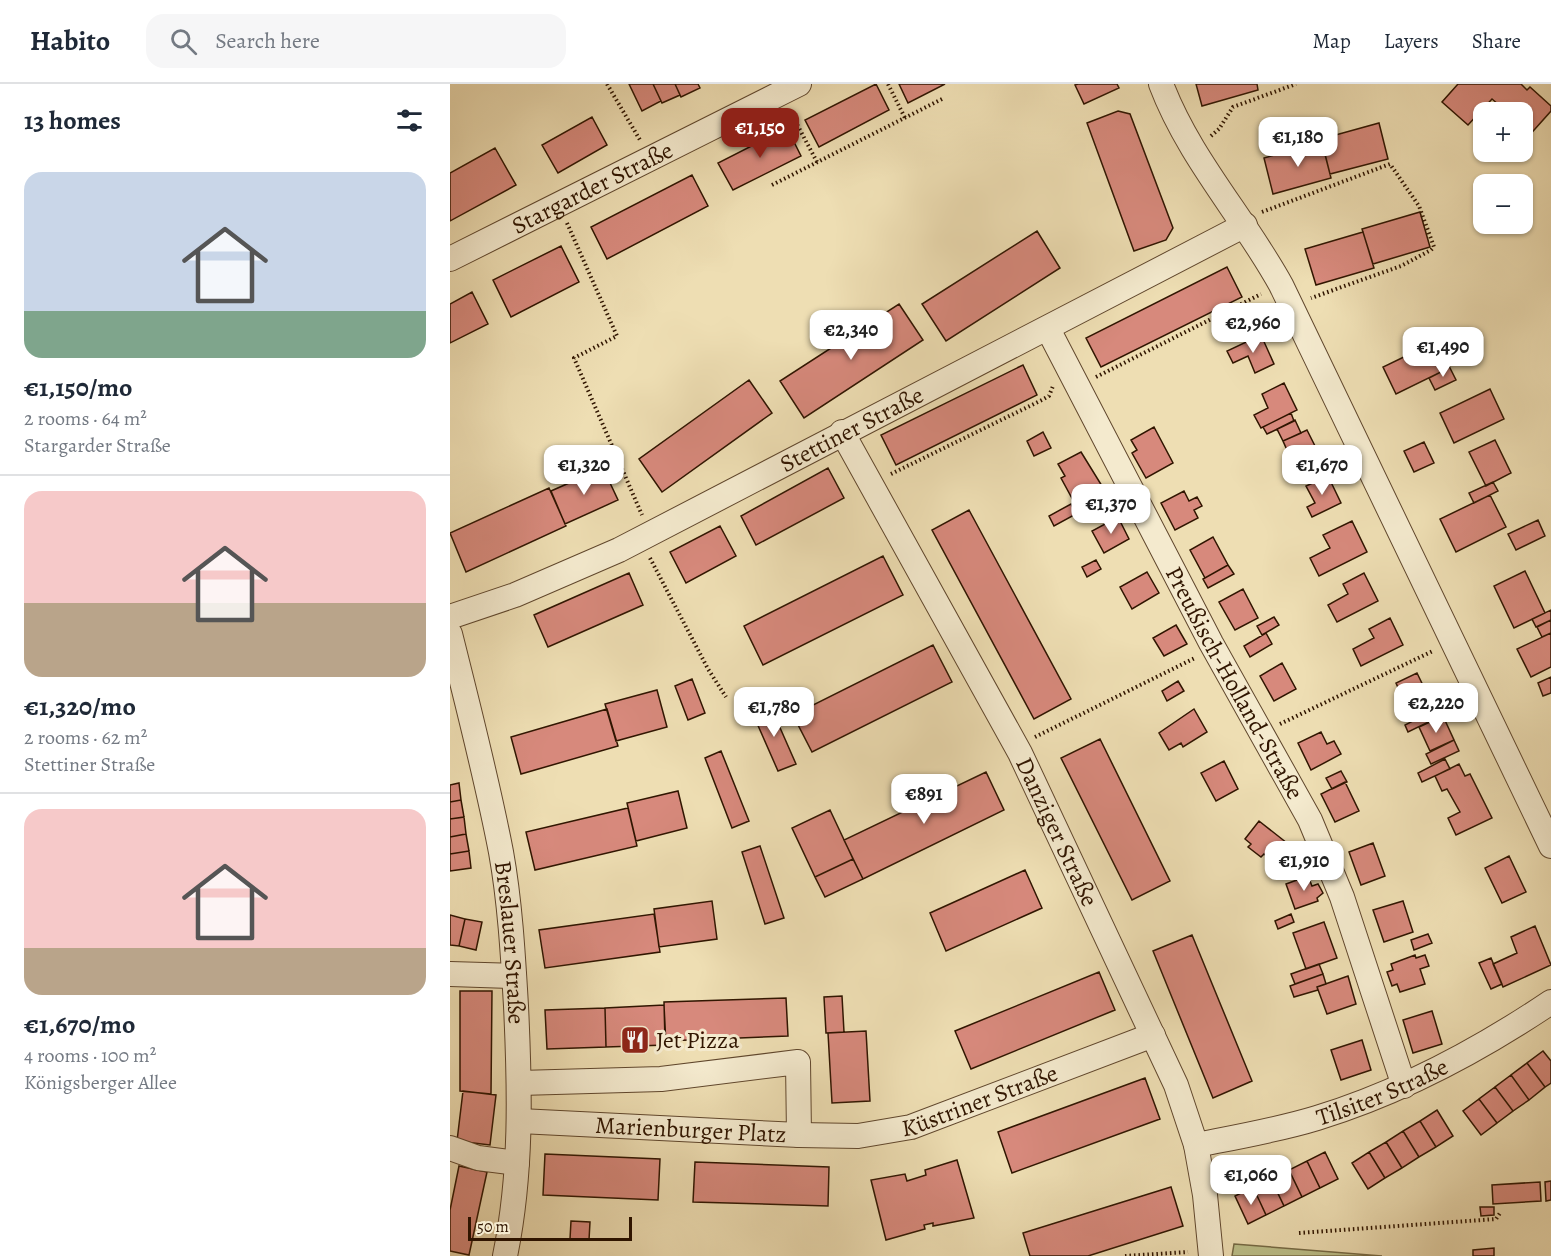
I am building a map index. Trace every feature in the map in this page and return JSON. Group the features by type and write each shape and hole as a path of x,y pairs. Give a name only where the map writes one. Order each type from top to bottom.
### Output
{"street":[{"path":"1161,84 1194,152 1245,225 1281,285 1453,642 1546,821 1551,846"},
{"name":"Stargarder Straße","path":"450,259 790,89"},
{"name":"Stettiner Straße","path":"450,617 543,584 645,536 1245,225"},
{"name":"Preußisch-Holland-Straße","path":"1048,329 1215,649 1323,848 1342,897 1404,1086"},
{"name":"Danziger Straße","path":"842,432 1016,746 1176,1085 1196,1145 1205,1195 1210,1253"},
{"name":"Breslauer Straße","path":"450,634 501,854 514,976 520,1121 514,1208 506,1256"},
{"path":"450,974 514,976"},
{"name":"Tilsiter Straße","path":"1196,1145 1317,1118 1404,1086 1495,1039 1551,1002"},
{"name":"Küstriner Straße","path":"799,1135 858,1137 896,1132 1153,1035"},
{"name":"Marienburger Platz","path":"520,1083 661,1079 798,1062 799,1135 520,1121"},
{"path":"450,1148 478,1158 517,1163"}],"path":[{"path":"607,84 651,159"},
{"path":"888,84 905,118"},
{"path":"1224,121 1233,107 1296,84"},
{"path":"790,89 818,162"},
{"path":"772,185 944,98"},
{"path":"1268,209 1390,164 1419,206 1434,247 1431,250 1401,266 1313,298"},
{"path":"560,206 617,336 574,358 645,536 708,669 726,697"},
{"path":"871,484 1042,400 1049,396 1053,383 1074,380 1281,285"},
{"path":"1261,732 1453,642"},
{"path":"1016,746 1215,649"},
{"path":"1299,1233 1496,1219 1500,1213"},
{"path":"1125,1256 1210,1253"}],"green space":[{"path":"1234,1244 1382,1256 1232,1256"}],"building":[{"path":"629,84 653,84 661,101 642,111"},
{"path":"653,84 675,84 680,95 662,103"},
{"path":"675,84 698,84 700,88 681,97"},
{"path":"876,84 889,110 819,147 805,120"},
{"path":"899,84 945,84 908,103"},
{"path":"1117,84 1119,88 1084,104 1075,85"},
{"path":"1196,84 1257,84 1258,90 1202,106"},
{"path":"1458,84 1521,84 1527,90 1530,87 1551,106 1551,111 1533,131 1533,102 1496,102 1492,99 1489,102 1473,102 1473,120 1468,125 1442,102"},
{"path":"1118,111 1130,114 1173,228 1166,240 1134,251 1087,123"},
{"path":"592,117 607,145 558,173 542,145"},
{"path":"1379,123 1388,159 1330,174 1321,139"},
{"path":"787,128 801,156 733,190 718,163"},
{"path":"1322,142 1331,178 1273,194 1264,158"},
{"path":"495,148 516,185 450,221 450,173"},
{"path":"692,175 708,206 607,259 591,227"},
{"path":"1420,212 1430,247 1373,264 1362,229"},
{"path":"1037,231 1060,268 946,341 922,304"},
{"path":"1363,232 1374,268 1316,285 1305,249"},
{"path":"561,246 579,282 511,317 493,280"},
{"path":"1227,267 1242,297 1101,367 1086,338"},
{"path":"472,292 488,324 450,343 450,304"},
{"path":"899,304 923,340 804,418 780,381"},
{"path":"1261,335 1274,364 1255,373 1248,356 1233,363 1227,351"},
{"path":"1429,341 1443,371 1396,394 1383,367 1408,355 1407,351"},
{"path":"1448,364 1456,380 1435,390 1429,378 1443,371 1441,367"},
{"path":"1023,365 1037,395 896,465 881,435"},
{"path":"749,380 772,413 662,492 639,459"},
{"path":"1284,383 1297,410 1261,428 1254,415 1268,408 1262,394"},
{"path":"1490,389 1504,419 1454,443 1440,413"},
{"path":"1291,413 1294,421 1267,434 1263,427"},
{"path":"1295,420 1301,433 1283,441 1277,429"},
{"path":"1154,427 1173,463 1146,478 1132,453 1137,450 1131,440"},
{"path":"1307,430 1320,456 1295,468 1283,441"},
{"path":"1043,432 1051,448 1034,456 1027,441"},
{"path":"1495,440 1511,473 1486,486 1469,452"},
{"path":"1424,442 1434,463 1414,472 1404,451"},
{"path":"1081,452 1102,486 1074,502 1061,478 1065,476 1058,464"},
{"path":"603,468 618,500 565,524 551,491"},
{"path":"828,468 844,498 756,545 741,516"},
{"path":"1328,476 1341,503 1312,517 1307,507 1315,503 1306,486"},
{"path":"1493,482 1498,491 1474,503 1469,493"},
{"path":"549,488 566,526 466,572 450,533"},
{"path":"1184,491 1189,501 1197,497 1202,506 1194,510 1198,518 1175,530 1161,503"},
{"path":"1490,495 1506,527 1456,552 1440,519"},
{"path":"1071,504 1076,514 1054,526 1049,516"},
{"path":"969,510 1071,699 1034,719 932,530"},
{"path":"1118,517 1129,539 1104,553 1092,531"},
{"path":"1538,520 1545,536 1516,550 1508,534"},
{"path":"1352,521 1367,552 1319,576 1310,558 1330,548 1323,535"},
{"path":"720,526 736,556 686,583 670,552"},
{"path":"1213,537 1228,565 1205,578 1190,550"},
{"path":"883,556 903,595 763,665 744,626"},
{"path":"1096,560 1101,569 1087,577 1082,567"},
{"path":"1228,565 1234,574 1208,588 1203,579"},
{"path":"1525,571 1545,613 1514,628 1494,586"},
{"path":"1147,572 1159,593 1132,609 1120,587"},
{"path":"629,573 643,605 548,647 534,615"},
{"path":"1364,573 1378,601 1337,622 1328,605 1348,594 1343,584"},
{"path":"1243,589 1258,618 1235,630 1219,602"},
{"path":"1551,610 1551,620 1536,627 1532,619"},
{"path":"1274,617 1279,625 1262,635 1257,626"},
{"path":"1390,618 1403,645 1361,666 1353,649 1374,638 1369,629"},
{"path":"1551,620 1551,633 1542,637 1537,627"},
{"path":"1176,625 1187,644 1164,656 1153,638"},
{"path":"1266,633 1272,644 1250,657 1244,646"},
{"path":"1551,633 1551,667 1531,677 1517,649"},
{"path":"933,645 952,682 812,752 793,715"},
{"path":"1282,663 1296,689 1274,701 1260,676"},
{"path":"1417,673 1432,704 1406,716 1396,694 1400,692 1396,683"},
{"path":"1551,677 1551,693 1543,696 1538,683"},
{"path":"692,679 705,713 688,720 675,686"},
{"path":"1178,681 1184,691 1167,701 1162,691"},
{"path":"657,690 667,727 616,741 605,704"},
{"path":"1435,703 1441,716 1408,732 1405,725 1413,721 1410,714"},
{"path":"770,705 796,764 778,771 752,712"},
{"path":"607,709 618,746 521,774 511,737"},
{"path":"1194,709 1207,732 1183,747 1181,743 1169,750 1159,733"},
{"path":"1443,716 1454,740 1430,751 1419,727"},
{"path":"1321,732 1327,744 1334,741 1341,754 1311,770 1298,743"},
{"path":"1100,739 1170,881 1132,900 1061,758"},
{"path":"1454,740 1459,751 1431,764 1426,754"},
{"path":"721,751 749,821 732,828 705,758"},
{"path":"1445,759 1450,769 1422,782 1418,773"},
{"path":"1224,761 1238,789 1216,801 1201,773"},
{"path":"1459,764 1465,776 1470,774 1492,818 1456,835 1448,818 1460,812 1447,789 1442,791 1435,776"},
{"path":"1341,771 1347,782 1332,789 1326,778"},
{"path":"986,772 1004,810 863,879 844,840"},
{"path":"1345,782 1359,811 1335,822 1321,794"},
{"path":"459,783 461,800 450,802 450,785"},
{"path":"678,791 687,828 636,841 627,803"},
{"path":"461,800 464,817 450,819 450,802"},
{"path":"628,808 637,846 535,870 526,832"},
{"path":"830,810 853,859 815,877 792,828"},
{"path":"464,817 466,834 450,837 450,819"},
{"path":"1259,821 1287,843 1272,861 1264,854 1261,857 1248,847 1251,844 1245,839"},
{"path":"466,834 469,851 450,854 450,837"},
{"path":"1373,843 1385,876 1361,885 1349,852"},
{"path":"760,846 784,918 765,924 742,852"},
{"path":"469,851 471,868 450,871 450,854"},
{"path":"1509,856 1526,892 1502,903 1485,868"},
{"path":"853,859 863,879 825,897 815,877"},
{"path":"1025,870 1042,908 946,951 930,913"},
{"path":"1308,876 1312,886 1318,884 1323,893 1317,898 1318,901 1295,909 1286,884"},
{"path":"712,901 717,939 659,947 654,909"},
{"path":"1403,901 1413,932 1384,942 1373,910"},
{"path":"654,914 660,952 545,968 539,930"},
{"path":"1291,914 1294,922 1278,929 1275,921"},
{"path":"450,915 465,919 459,946 450,945"},
{"path":"465,919 482,922 476,950 459,946"},
{"path":"1324,922 1337,958 1306,969 1293,933"},
{"path":"1535,926 1551,965 1503,987 1493,964 1517,953 1511,937"},
{"path":"1428,934 1432,943 1414,950 1411,940"},
{"path":"1192,935 1252,1081 1213,1098 1153,951"},
{"path":"1415,955 1416,958 1425,955 1429,966 1420,969 1425,984 1400,992 1397,984 1392,986 1387,972 1393,970 1391,964"},
{"path":"1491,958 1502,984 1491,989 1479,963"},
{"path":"1319,964 1323,974 1295,984 1291,974"},
{"path":"1099,972 1115,1010 971,1069 955,1031"},
{"path":"1323,974 1326,984 1317,987 1318,990 1294,997 1290,986"},
{"path":"1348,976 1356,1004 1327,1014 1317,987"},
{"path":"460,991 492,991 491,1094 460,1091"},
{"path":"842,996 844,1032 826,1033 824,997"},
{"path":"786,998 788,1036 665,1041 664,1002"},
{"path":"664,1005 666,1045 606,1047 605,1008"},
{"path":"605,1008 606,1047 547,1049 545,1010"},
{"path":"1432,1011 1442,1044 1413,1053 1403,1020"},
{"path":"866,1031 870,1101 832,1103 828,1033"},
{"path":"1362,1040 1371,1070 1341,1080 1331,1050"},
{"path":"1543,1051 1551,1061 1551,1083 1545,1087 1527,1063"},
{"path":"1527,1063 1545,1087 1529,1100 1511,1075"},
{"path":"1511,1075 1529,1100 1513,1111 1495,1087"},
{"path":"1145,1078 1160,1119 1012,1173 998,1132"},
{"path":"1495,1087 1513,1111 1497,1123 1479,1099"},
{"path":"463,1091 496,1095 490,1145 457,1141"},
{"path":"1479,1099 1497,1123 1481,1135 1463,1111"},
{"path":"1437,1110 1453,1136 1436,1147 1420,1121"},
{"path":"1420,1121 1436,1147 1419,1157 1403,1131"},
{"path":"1403,1131 1419,1157 1402,1168 1386,1142"},
{"path":"1386,1142 1402,1168 1385,1178 1369,1152"},
{"path":"1325,1152 1338,1179 1320,1188 1307,1161"},
{"path":"1369,1152 1385,1178 1368,1189 1352,1163"},
{"path":"545,1154 660,1159 658,1200 543,1195"},
{"path":"957,1160 974,1218 933,1226 933,1223 924,1225 925,1229 886,1240 871,1180 905,1174 907,1181 926,1175 925,1170"},
{"path":"1307,1161 1320,1188 1302,1197 1289,1170"},
{"path":"695,1162 829,1167 828,1206 693,1202"},
{"path":"459,1166 487,1172 469,1255 450,1251 450,1210"},
{"path":"1289,1170 1302,1197 1284,1206 1271,1179"},
{"path":"1271,1179 1284,1206 1266,1215 1253,1187"},
{"path":"1551,1181 1551,1200 1546,1201 1545,1182"},
{"path":"1540,1182 1541,1201 1493,1204 1492,1185"},
{"path":"1171,1187 1183,1226 1088,1256 1030,1256 1023,1233"},
{"path":"1253,1187 1266,1215 1248,1224 1235,1196"},
{"path":"1480,1207 1494,1207 1494,1215 1481,1216"},
{"path":"571,1221 590,1222 589,1240 570,1239"},
{"path":"1494,1248 1494,1256 1473,1256 1473,1250"}],"place":[{"name":"Jet Pizza","path":"635,1040"}]}
